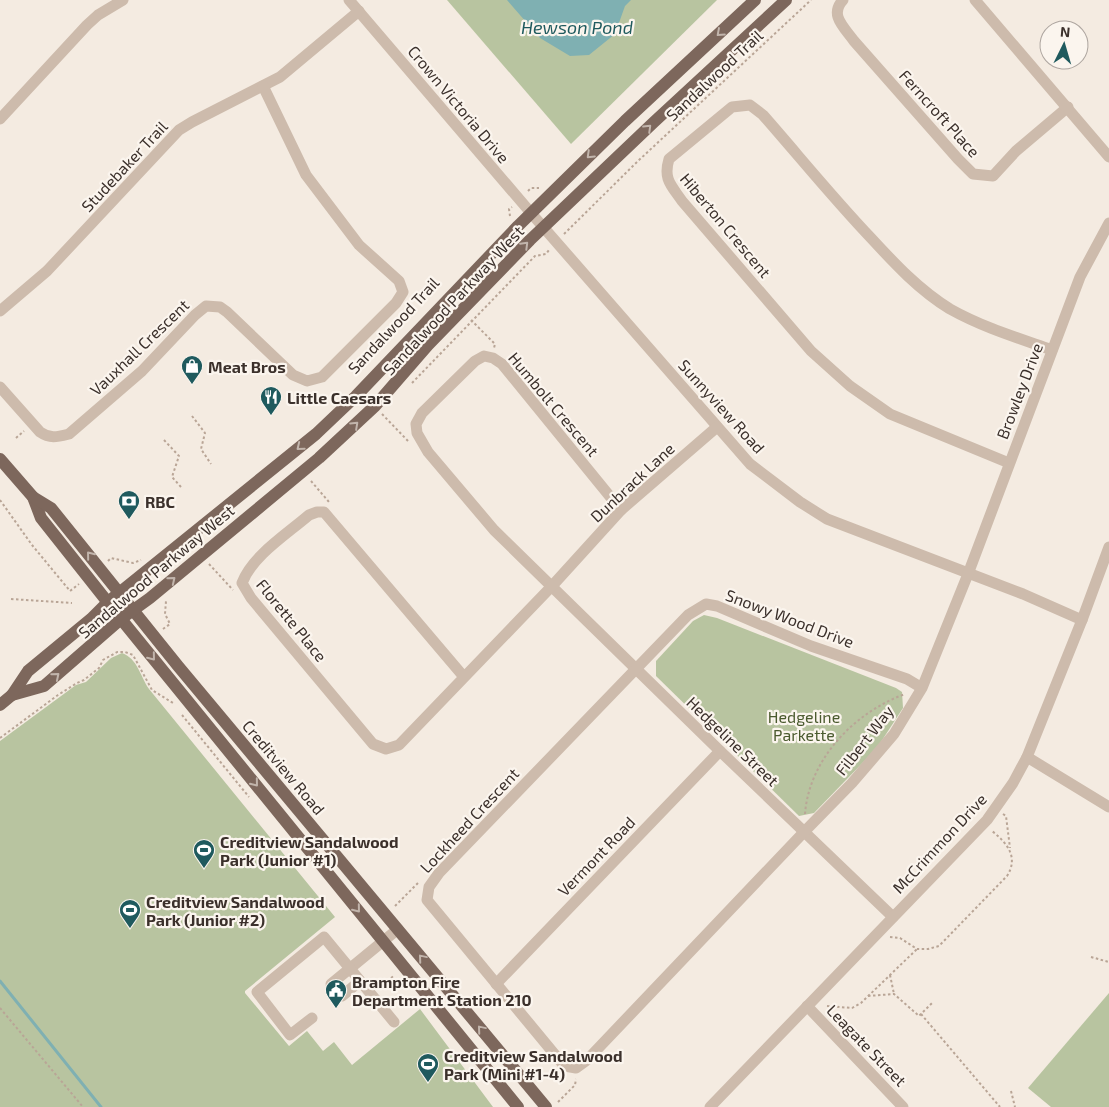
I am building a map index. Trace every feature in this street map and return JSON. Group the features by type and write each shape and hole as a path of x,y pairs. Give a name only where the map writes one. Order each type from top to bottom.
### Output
{"main road":[{"name":"Sandalwood Parkway West","path":"0,705 12,695 28,671 108,602 316,434 382,370 531,213 624,121 755,0"},
{"name":"Sandalwood Parkway West","path":"12,695 44,686 121,619 319,458 375,406 428,345 544,228 654,122 786,0"},
{"path":"316,434 321,444 319,458"},
{"name":"Creditview Road","path":"0,459 33,498 41,518 121,619 518,1107"},
{"name":"Creditview Road","path":"33,498 51,508 178,666 398,929 552,1105"}],"street":[{"path":"0,119 87,25 98,15 123,0"},
{"name":"Crown Victoria Drive","path":"349,0 544,228"},
{"name":"Ferncroft Place","path":"843,0 836,11 838,19 854,41 958,160 973,174 993,176 1016,151 1068,107"},
{"path":"975,0 1109,157"},
{"name":"Studebaker Trail","path":"0,311 47,271 180,130 263,86 290,69 359,11"},
{"name":"Vauxhall Crescent","path":"0,387 40,432 46,436 61,436 68,434 142,371 195,315 206,306 220,307 227,312 293,375 307,381 322,377 396,303 403,292 400,281 359,245 306,175 263,86"},
{"name":"Hiberton Crescent","path":"1009,463 890,414 850,386 811,351 682,201 667,180 666,170 669,159 732,107 750,105 763,115 856,223 904,273 930,295 951,309 992,328 1052,350"},
{"name":"Browley Drive","path":"968,574 1080,277 1109,223"},
{"name":"Sunnyview Road","path":"544,228 750,464 800,502 827,519 1023,594 1082,620"},
{"name":"Humbolt Crescent","path":"420,438 417,433 416,424 422,413 475,361 484,356 493,358 502,364 622,510"},
{"name":"Dunbrack Lane","path":"552,586 622,510 717,428"},
{"path":"420,438 428,452 494,530 552,586"},
{"name":"Florette Place","path":"324,512 316,512 309,515 253,563 242,583 251,598 373,744 386,749 399,745 552,586"},
{"path":"324,512 464,677"},
{"name":"McCrimmon Drive","path":"710,1107 984,823 1013,783 1027,756 1082,620 1109,547"},
{"name":"Filbert Way","path":"804,832 852,783 894,734 922,688 968,574"},
{"name":"Hedgeline Street","path":"552,586 893,917"},
{"name":"Snowy Wood Drive","path":"637,670 688,615 706,604 717,606 810,646 907,679 922,688"},
{"name":"Lockheed Crescent","path":"576,1068 565,1066 561,1062 427,900 429,887 439,873 637,670"},
{"name":"Vermont Road","path":"496,984 720,751"},
{"path":"1027,756 1109,807"},
{"path":"576,1068 587,1060 804,832"},
{"path":"355,974 336,990 355,974 398,929"},
{"path":"312,1018 290,1035 257,992 324,937 394,1022"},
{"name":"Leagate Street","path":"807,1006 899,1102"},
{"path":"886,1107 899,1102"}],"path":[{"name":"Sandalwood Trail","path":"568,230 638,161 811,0"},
{"path":"509,209 510,217"},
{"path":"462,310 495,344 493,358"},
{"path":"375,406 407,442 420,438"},
{"path":"192,416 206,433 201,450 211,464"},
{"path":"16,438 26,430"},
{"path":"164,440 179,456 172,477 181,487"},
{"path":"303,471 330,502 324,512"},
{"path":"0,500 32,545 70,591"},
{"path":"202,555 234,592 246,591"},
{"path":"111,558 133,563 141,559"},
{"path":"11,599 72,603"},
{"path":"0,738 58,695 84,680 110,654 120,652"},
{"path":"804,832 808,792 815,772 838,740 861,718 884,703 922,688"},
{"path":"878,932 892,938 900,938 917,949 939,946 1007,876 1013,864 1006,816 995,808"},
{"path":"984,823 1007,844 1010,850"},
{"path":"386,914 419,883 429,887"},
{"path":"827,1006 852,1008 861,1003 917,949"},
{"path":"1091,957 1109,962"},
{"path":"371,994 394,975"},
{"path":"890,975 894,994 919,1016 932,1003"},
{"path":"868,996 894,994"},
{"path":"0,1008 83,1107"},
{"path":"921,1014 1000,1107"},
{"path":"552,1105 575,1085 576,1068"},
{"path":"1011,1091 1015,1107"}],"green space":[{"path":"447,0 717,0 571,144"},
{"name":"Hedgeline Parkette","path":"704,615 717,618 902,692 903,708 877,748 814,813 799,816 656,676 656,661 693,621"},
{"path":"122,653 132,659 149,689 335,917 245,991 245,993 289,1046 307,1031 323,1051 334,1042 352,1065 420,1009 493,1107 0,1107 0,741 76,685 86,682 111,658"},
{"path":"1109,993 1109,1107 1051,1107 1028,1088"}],"water":[{"name":"Hewson Pond","path":"507,0 631,0 625,6 615,34 589,55 570,56 540,38"}],"waterway":[{"path":"0,981 101,1107"}],"place":[{"name":"Meat Bros","path":"192,385"},
{"name":"Little Caesars","path":"271,416"},
{"name":"RBC","path":"129,520"},
{"name":"Creditview Sandalwood Park (Junior #1)","path":"204,869"},
{"name":"Creditview Sandalwood Park (Junior #2)","path":"130,929"},
{"name":"Brampton Fire Department Station 210","path":"336,1009"},
{"name":"Creditview Sandalwood Park (Mini #1-4)","path":"428,1083"}]}
